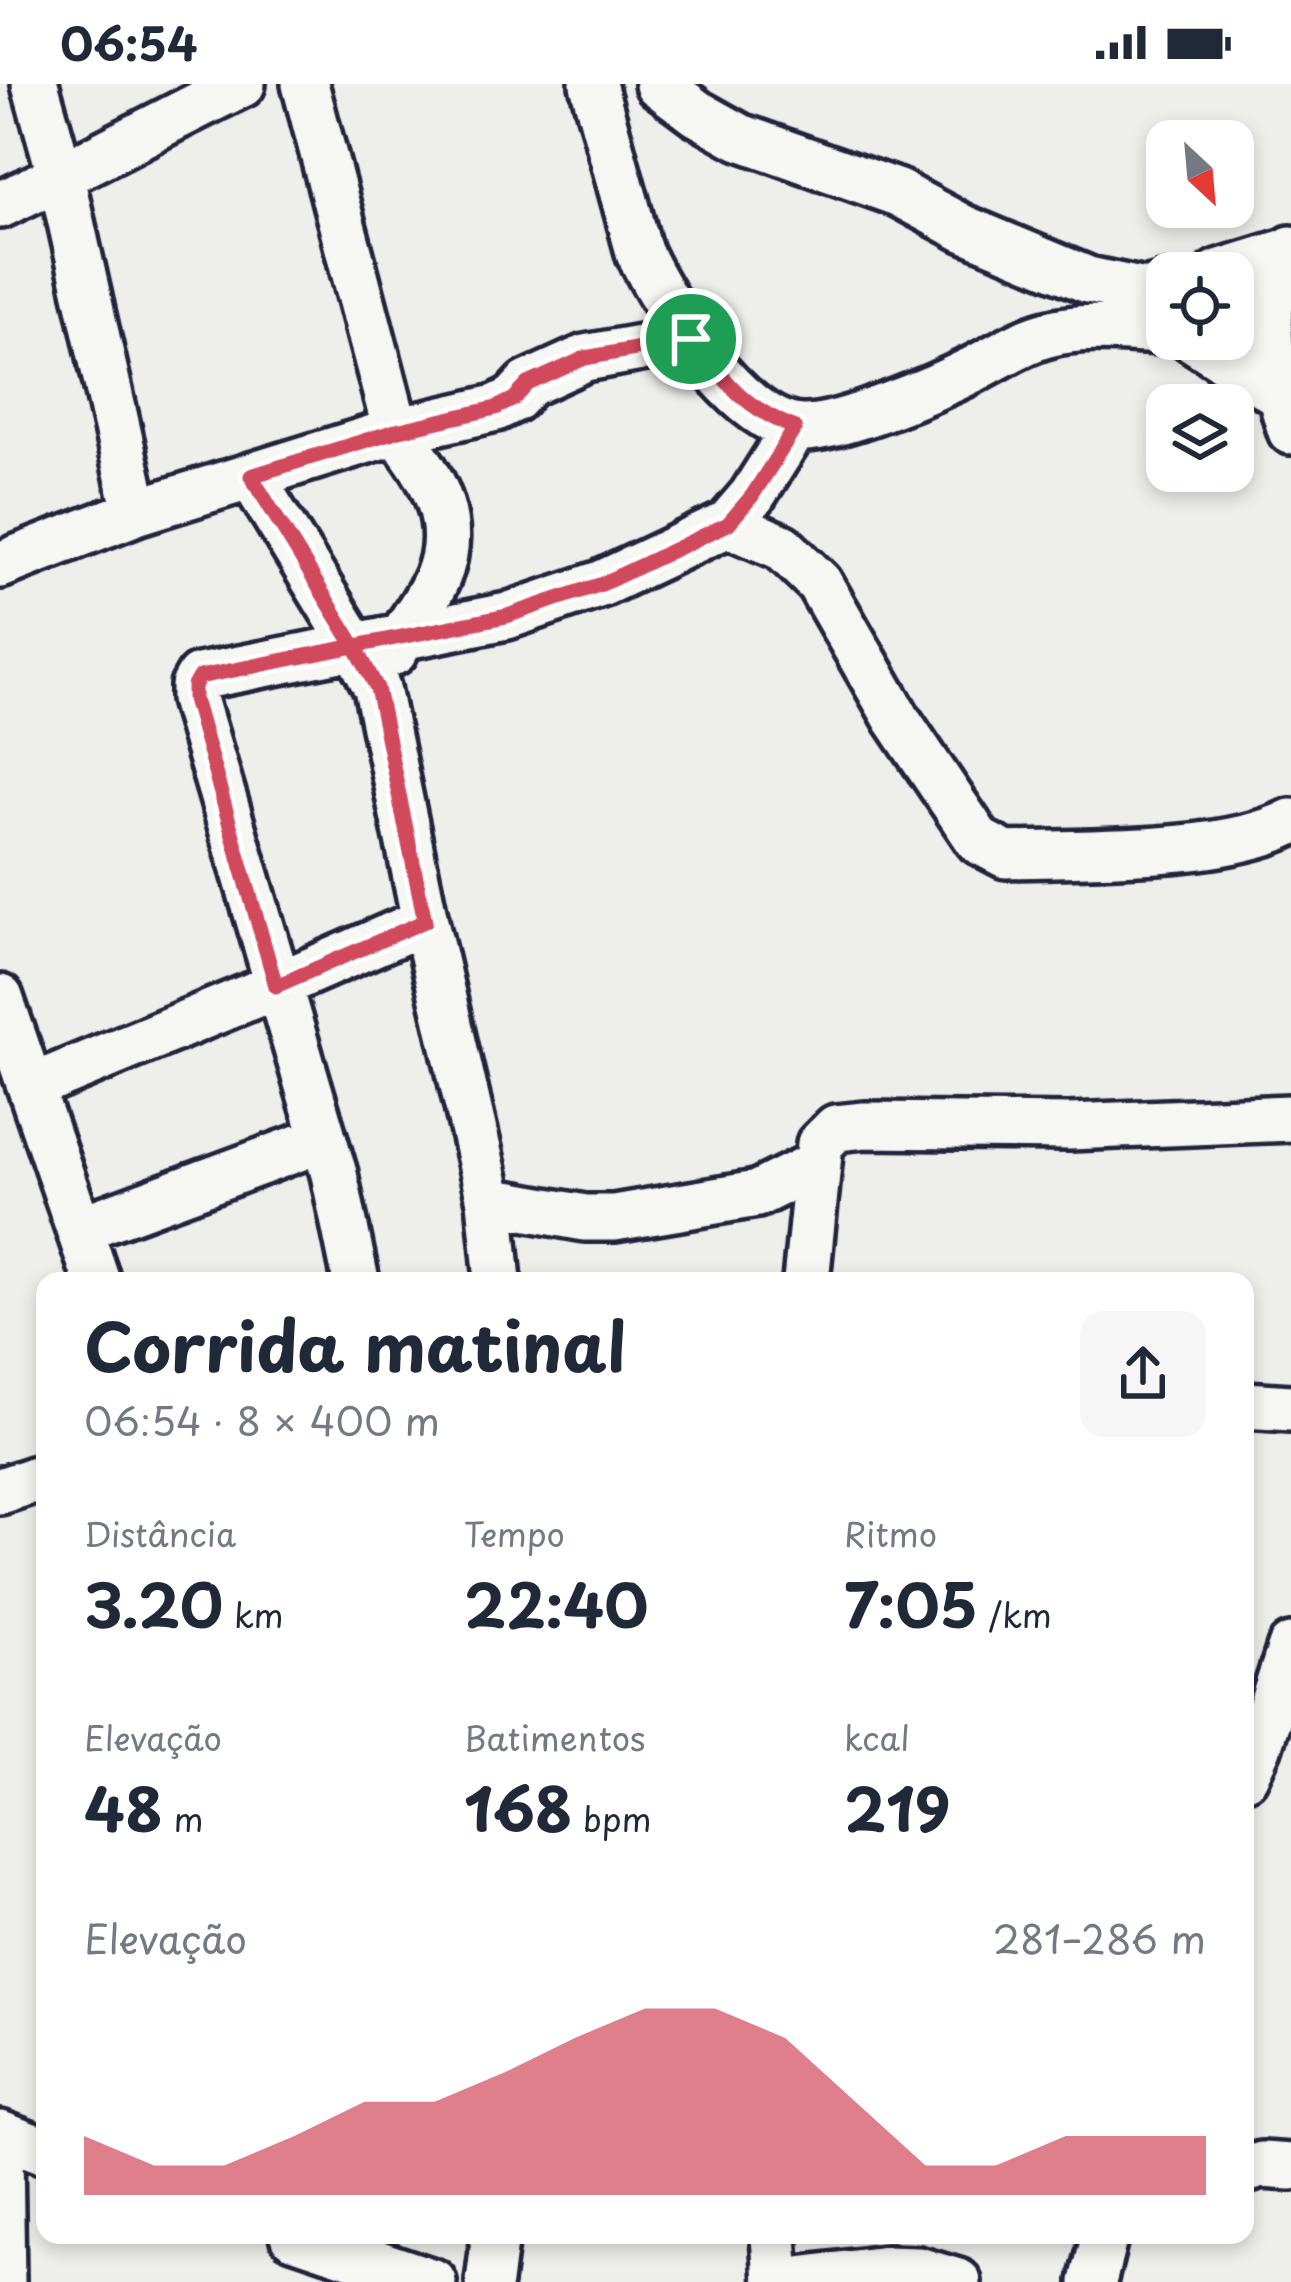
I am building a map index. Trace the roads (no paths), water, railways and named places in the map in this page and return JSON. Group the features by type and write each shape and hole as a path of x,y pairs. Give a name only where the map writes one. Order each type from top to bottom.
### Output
{"street":[{"path":"35,84 61,176 136,512"},
{"path":"0,205 242,84"},
{"path":"305,84 396,431 422,463 443,505 444,556 436,580 400,638 366,668 199,677 194,699 323,1139 354,1272"},
{"path":"593,84 639,252 651,277 691,339 739,397 762,414 795,428 820,428 849,419 1048,334 1146,311"},
{"path":"658,84 740,137 898,193 963,228 1146,301"},
{"path":"1254,262 1290,250"},
{"path":"1285,412 1267,332 1275,278 1290,250"},
{"path":"0,565 136,512 396,431 496,408 528,384 585,358 691,339"},
{"path":"1219,360 1285,412"},
{"path":"400,638 507,616 602,584 740,510 795,428"},
{"path":"251,476 366,668 490,1201 497,1272"},
{"path":"740,510 819,583 897,719 979,841 992,849 1006,855 1168,848 1236,840 1291,822"},
{"path":"32,1087 425,921"},
{"path":"0,998 94,1272"},
{"path":"807,1272 820,1144 836,1127 1070,1127 1291,1118"},
{"path":"79,1229 323,1139"},
{"path":"490,1201 585,1218 614,1218 757,1194 817,1164"},
{"path":"1254,1406 1291,1408"},
{"path":"0,1491 36,1479"},
{"path":"1260,1758 1291,1647"},
{"path":"0,2134 36,2148"},
{"path":"0,2150 2,2282"},
{"path":"1254,2167 1291,2168"},
{"path":"320,2244 433,2282"},
{"path":"489,2282 494,2244"},
{"path":"775,2244 780,2282 886,2269 918,2270 958,2282"},
{"path":"1093,2282 1104,2244"}]}
